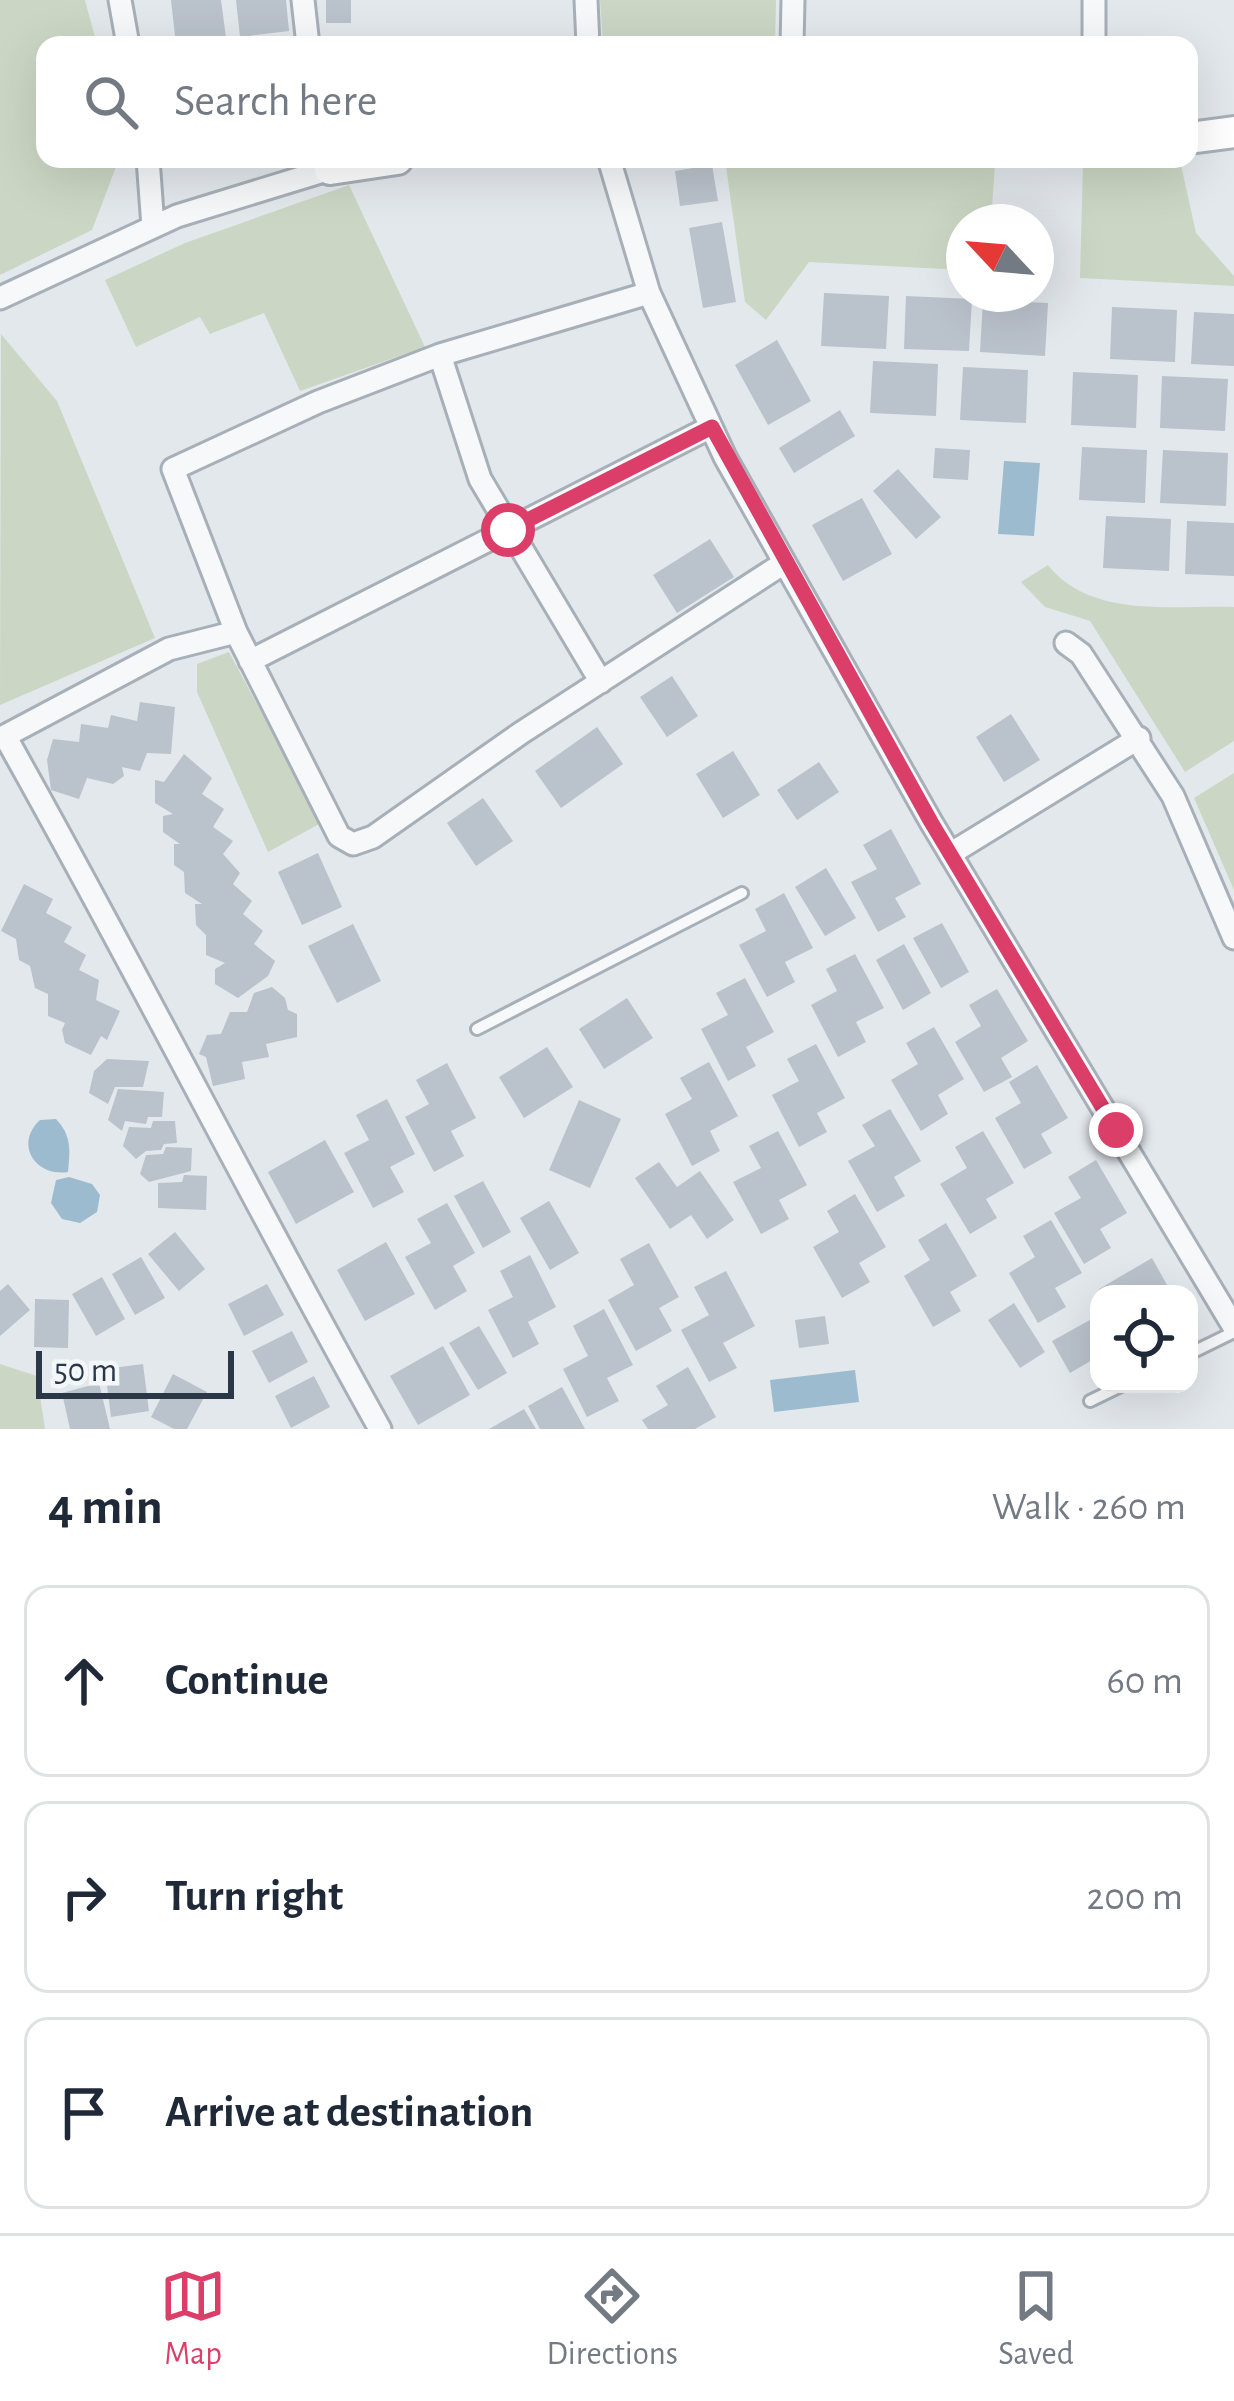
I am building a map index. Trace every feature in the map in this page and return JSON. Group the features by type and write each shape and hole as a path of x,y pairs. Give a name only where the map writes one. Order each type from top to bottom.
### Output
{"street":[{"path":"120,0 126,36"},
{"path":"303,0 307,36"},
{"path":"586,0 588,36"},
{"path":"792,36 793,0"},
{"path":"1094,0 1094,36"},
{"path":"1198,137 1234,132"},
{"path":"149,168 153,227"},
{"path":"0,298 177,216 342,168"},
{"path":"612,168 649,293 712,427 784,562 950,854 1234,1329"},
{"path":"649,293 440,356 318,402 173,469 236,632 339,836 353,844 373,837 784,562"},
{"path":"440,356 480,479 601,682"},
{"path":"250,661 712,427"},
{"path":"236,632 169,649 5,736 380,1429"},
{"path":"1066,643 1081,654 1174,796 1234,938"},
{"path":"950,854 1139,738"}],"lane":[{"path":"477,1029 742,893"},
{"path":"1198,1349 1234,1329"},
{"path":"1090,1401 1106,1393"}],"green space":[{"path":"0,0 85,0 95,36 36,36 36,168 116,168 92,230 0,275"},
{"path":"600,0 776,0 775,36 602,36"},
{"path":"726,168 995,168 992,204 946,204 946,269 809,262 766,320 745,302"},
{"path":"1083,168 1182,168 1196,233 1234,276 1234,286 1080,278"},
{"path":"349,185 425,347 300,391 264,313 210,334 200,317 136,347 105,280 185,243"},
{"path":"1,334 57,401 155,638 0,705"},
{"path":"1048,565 1086,594 1109,601 1134,606 1234,607 1234,741 1185,772 1090,621 1045,607 1021,582"},
{"path":"229,652 321,823 268,852 197,692 197,664"},
{"path":"1234,773 1234,890 1194,798"},
{"path":"0,1364 37,1376 45,1429 0,1429"}],"water":[{"path":"1004,461 1040,463 1034,536 998,534"},
{"path":"56,1119 67,1137 68,1172 46,1169 29,1148 32,1129 40,1120"},
{"path":"69,1177 92,1184 100,1195 97,1212 80,1223 62,1219 51,1203 56,1180"},
{"path":"855,1370 859,1402 774,1412 770,1380"}],"building":[{"path":"171,0 221,0 226,36 175,36"},
{"path":"236,0 286,0 289,31 240,36"},
{"path":"326,0 351,0 351,23 326,23"},
{"path":"712,168 718,201 680,206 675,171"},
{"path":"722,222 736,302 703,308 689,228"},
{"path":"824,293 889,296 886,349 821,346"},
{"path":"906,296 946,298 946,312 971,312 969,351 904,349"},
{"path":"1112,307 1177,310 1175,362 1110,359"},
{"path":"982,312 1047,312 1045,356 980,352"},
{"path":"1194,312 1234,314 1234,366 1191,364"},
{"path":"777,340 811,401 768,425 735,365"},
{"path":"873,361 938,364 936,416 870,413"},
{"path":"963,367 1028,370 1026,423 960,420"},
{"path":"1073,372 1138,375 1136,428 1071,425"},
{"path":"1162,376 1228,379 1225,431 1160,428"},
{"path":"840,410 855,436 794,473 779,448"},
{"path":"1082,447 1147,450 1145,503 1079,500"},
{"path":"935,448 970,450 968,480 933,478"},
{"path":"1163,450 1228,453 1226,506 1160,503"},
{"path":"898,469 941,517 916,539 873,491"},
{"path":"862,498 892,554 843,581 812,525"},
{"path":"1106,516 1171,519 1169,571 1103,568"},
{"path":"1187,521 1234,523 1234,576 1185,574"},
{"path":"710,539 734,577 677,613 653,575"},
{"path":"672,676 698,716 667,737 640,697"},
{"path":"140,702 175,707 171,754 147,753 140,771 122,767 124,776 113,784 87,778 79,799 51,790 47,760 53,739 79,742 81,724 108,728 111,715 137,721"},
{"path":"1011,714 1040,760 1004,782 976,737"},
{"path":"597,727 623,764 561,808 535,771"},
{"path":"733,751 760,795 723,818 696,774"},
{"path":"184,754 212,778 202,794 224,809 213,827 233,841 223,854 240,873 233,884 252,901 243,914 263,931 254,944 275,961 268,976 238,998 215,984 215,969 225,963 206,955 206,935 196,925 195,904 202,904 185,893 184,872 174,865 174,844 180,844 163,832 163,816 173,814 155,803 155,780 164,782"},
{"path":"819,762 839,792 797,820 777,790"},
{"path":"483,798 513,841 476,866 447,823"},
{"path":"891,829 921,884 895,898 906,917 878,932 851,882 877,869 863,845"},
{"path":"318,853 342,907 302,925 278,872"},
{"path":"826,868 856,918 825,936 795,887"},
{"path":"24,884 53,899 46,913 72,927 64,942 86,955 79,970 99,980 96,1000 120,1011 107,1040 101,1036 91,1055 65,1043 65,1023 48,1016 48,994 35,988 30,966 19,960 16,939 1,931"},
{"path":"784,893 813,948 785,962 795,982 767,997 739,945 766,931 755,909"},
{"path":"942,923 969,972 941,988 913,938"},
{"path":"353,924 381,981 337,1003 308,946"},
{"path":"904,944 931,993 903,1010 876,960"},
{"path":"855,954 884,1008 856,1022 866,1042 838,1057 811,1005 837,991 826,969"},
{"path":"745,978 774,1032 746,1047 756,1066 728,1081 701,1029 728,1015 716,993"},
{"path":"272,987 285,998 288,1010 297,1014 297,1037 266,1044 269,1057 242,1062 245,1079 213,1086 206,1057 199,1054 207,1035 221,1034 230,1012 247,1012 254,993"},
{"path":"997,989 1028,1041 1001,1058 1012,1077 984,1092 955,1042 981,1026 969,1005"},
{"path":"627,998 653,1038 604,1069 579,1029"},
{"path":"934,1027 964,1079 938,1095 948,1114 921,1131 891,1080 918,1064 906,1043"},
{"path":"816,1044 845,1098 817,1113 827,1132 799,1147 772,1095 799,1081 787,1059"},
{"path":"547,1047 573,1087 524,1118 499,1077"},
{"path":"107,1059 149,1061 143,1087 115,1087 108,1104 89,1093 94,1071"},
{"path":"709,1062 738,1116 710,1131 720,1151 692,1166 665,1114 692,1099 680,1078"},
{"path":"447,1063 476,1118 451,1131 464,1156 434,1172 405,1117 429,1104 416,1080"},
{"path":"1037,1065 1068,1118 1041,1134 1052,1153 1024,1169 995,1118 1021,1103 1009,1082"},
{"path":"118,1089 164,1092 162,1117 148,1117 146,1124 125,1121 122,1131 108,1120"},
{"path":"387,1099 415,1154 390,1167 404,1192 373,1208 344,1153 369,1140 356,1115"},
{"path":"579,1100 621,1119 590,1188 549,1170"},
{"path":"890,1109 921,1161 894,1177 905,1196 877,1212 848,1161 875,1146 862,1125"},
{"path":"153,1121 175,1121 177,1143 146,1151 136,1159 123,1146 129,1127 151,1128"},
{"path":"778,1131 807,1185 779,1200 789,1219 761,1234 733,1182 761,1168 749,1146"},
{"path":"983,1131 1014,1183 986,1199 997,1218 970,1234 940,1184 967,1168 955,1147"},
{"path":"325,1140 354,1192 296,1224 268,1172"},
{"path":"166,1147 192,1148 191,1171 149,1182 140,1174 146,1155 163,1154"},
{"path":"1096,1160 1127,1213 1100,1229 1111,1248 1084,1264 1054,1213 1081,1198 1068,1177"},
{"path":"659,1162 677,1187 700,1171 734,1220 707,1239 691,1215 670,1229 635,1178"},
{"path":"184,1175 207,1176 206,1210 158,1208 158,1183 182,1182"},
{"path":"483,1181 511,1232 483,1248 454,1196"},
{"path":"855,1194 886,1247 859,1263 870,1282 842,1298 813,1247 839,1232 827,1211"},
{"path":"549,1201 579,1253 550,1270 520,1218"},
{"path":"447,1203 475,1253 453,1266 467,1291 435,1310 405,1257 431,1243 417,1219"},
{"path":"1051,1220 1082,1273 1055,1288 1066,1307 1038,1323 1009,1273 1035,1257 1023,1236"},
{"path":"946,1223 977,1276 950,1292 961,1311 933,1327 904,1276 930,1260 918,1240"},
{"path":"175,1232 205,1269 179,1291 148,1254"},
{"path":"386,1242 415,1294 365,1321 337,1270"},
{"path":"649,1243 679,1297 659,1308 672,1331 636,1351 608,1300 634,1285 620,1259"},
{"path":"530,1255 556,1307 528,1322 539,1344 513,1358 488,1310 513,1297 500,1271"},
{"path":"141,1257 165,1298 135,1315 112,1274"},
{"path":"1152,1258 1167,1285 1106,1285"},
{"path":"726,1271 755,1326 723,1343 737,1368 709,1382 681,1330 709,1315 694,1287"},
{"path":"102,1277 125,1319 96,1336 72,1294"},
{"path":"8,1284 30,1310 0,1336 0,1291"},
{"path":"267,1284 284,1315 244,1336 228,1304"},
{"path":"35,1299 69,1300 68,1348 34,1347"},
{"path":"1014,1303 1045,1352 1020,1368 988,1320"},
{"path":"604,1309 633,1365 607,1378 619,1401 587,1417 563,1369 588,1356 573,1326"},
{"path":"825,1316 829,1344 799,1348 795,1320"},
{"path":"1090,1320 1090,1361 1070,1373 1052,1341"},
{"path":"479,1326 507,1373 478,1390 449,1343"},
{"path":"292,1331 308,1362 269,1383 252,1351"},
{"path":"443,1346 470,1395 418,1425 390,1376"},
{"path":"143,1364 149,1411 111,1417 105,1369"},
{"path":"688,1367 716,1417 695,1429 648,1429 642,1420 668,1405 656,1386"},
{"path":"173,1374 207,1392 187,1429 174,1429 151,1417"},
{"path":"314,1376 330,1407 291,1428 275,1396"},
{"path":"99,1383 110,1429 70,1429 62,1393"},
{"path":"562,1387 585,1429 540,1429 528,1406"},
{"path":"524,1409 536,1429 489,1429"}],"route":[{"path":"508,530 712,427 931,822 1116,1130"}]}
